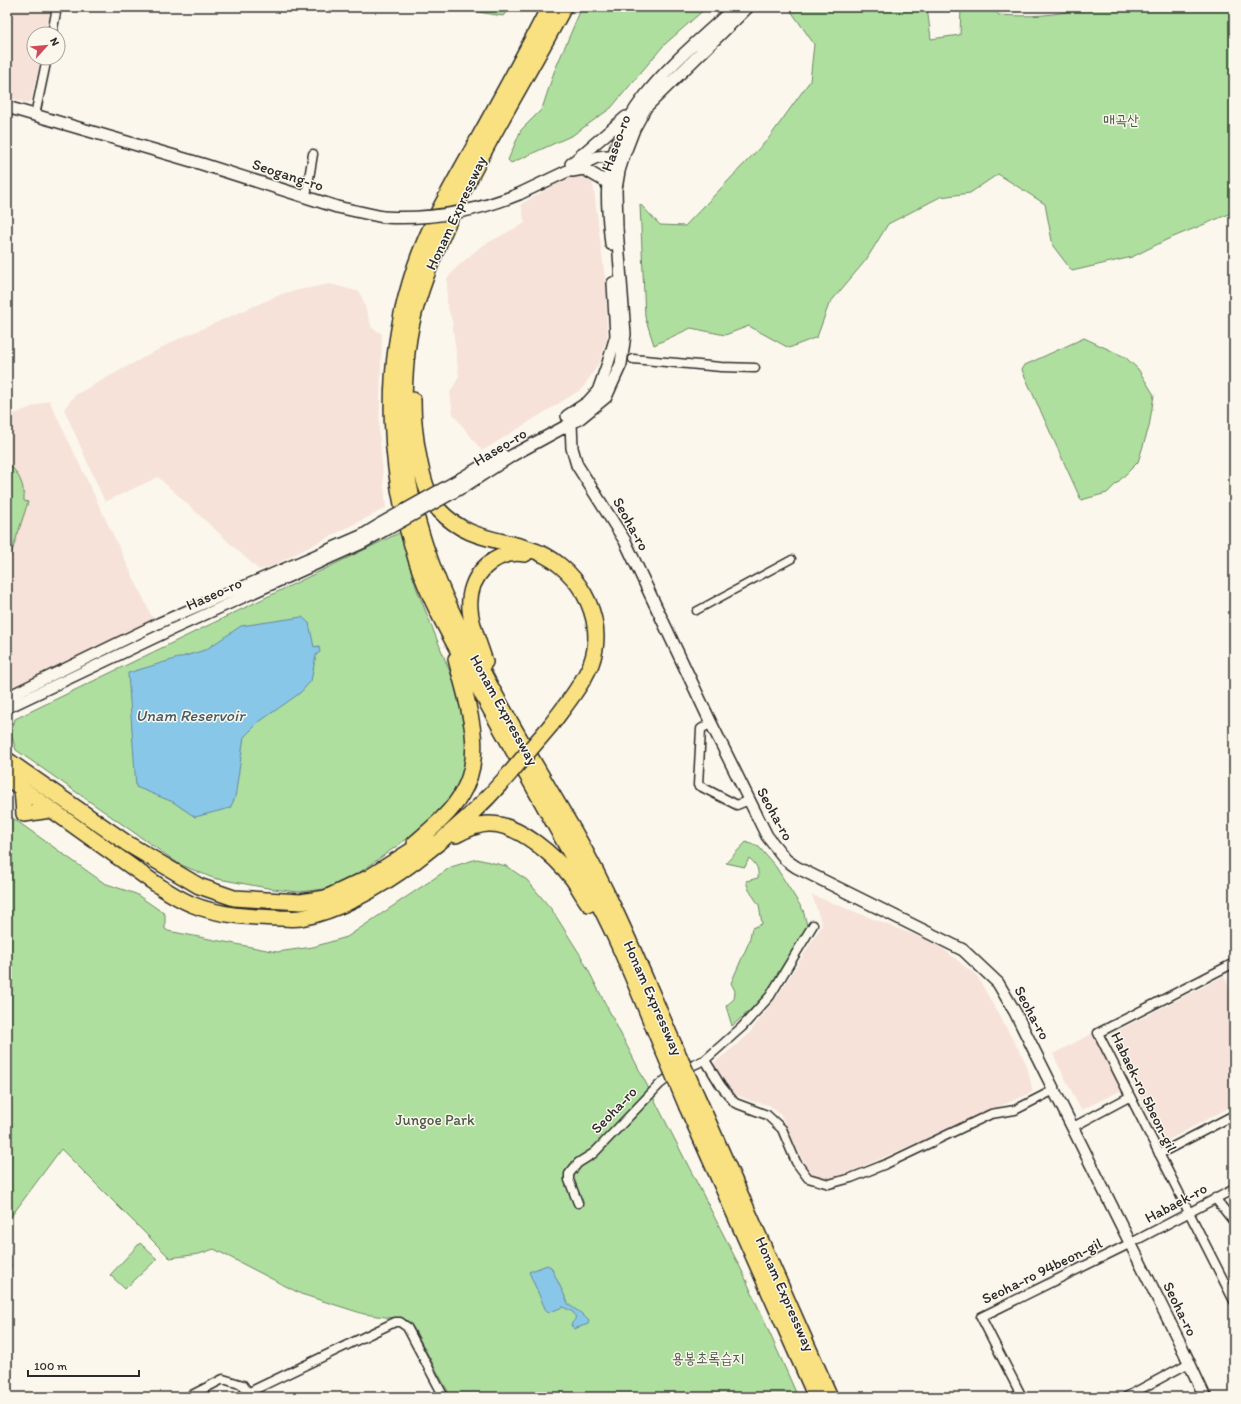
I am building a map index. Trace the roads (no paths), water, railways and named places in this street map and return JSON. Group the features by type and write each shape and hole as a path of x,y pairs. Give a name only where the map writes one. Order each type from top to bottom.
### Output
{"highway":[{"name":"Honam Expressway","path":"549,7 526,55 449,191 429,231 411,280 396,339 392,428 396,476 417,561 437,611 592,892 668,1047"},
{"name":"Honam Expressway","path":"564,7 477,163 436,246 416,305 408,342 404,388 404,441 409,484 418,523 432,567 456,623 537,772 576,835 608,896 668,1047 816,1397"},
{"path":"415,861 486,801 509,769 548,722 569,700 591,664 595,646 595,627 591,611 577,582 566,569 550,557 530,549 489,540 470,533 438,510 425,485 414,414 412,374 416,341 423,307 425,279"},
{"path":"496,696 470,611 470,599 478,577 488,564 503,554 524,554 546,562 566,577 583,602 587,620 589,637 585,658 578,673 548,722"},
{"path":"398,858 432,829 451,809 462,795 470,777 474,753 473,725 451,636"},
{"path":"9,760 128,844 199,886 234,898 301,902 326,898 368,878 436,835 460,815 509,769"},
{"path":"7,778 50,810 162,888 213,912 253,918 299,918 338,907 376,887 469,827 491,824 512,828 533,842 572,878 591,908 614,952 630,972"},
{"name":"Honam Expressway","path":"693,1104 830,1397"}],"main road":[{"name":"Haseo-ro","path":"383,527 513,455 606,397 621,364 624,334 616,189 619,170 618,156 622,129 632,112 653,84 735,7"},
{"name":"Haseo-ro","path":"572,418 598,391 616,336 612,251 608,220 608,183 618,156 646,107 748,7"},
{"name":"Seogang-ro","path":"7,107 306,196 350,211 383,217 409,218 444,216 481,208 519,194 597,157 618,156"},
{"name":"Seogang-ro","path":"560,174 632,112"},
{"path":"560,174 584,169 608,183"},
{"name":"Seoha-ro","path":"572,418 572,448 577,465 625,541 711,723 767,836 775,848 796,867 963,950 989,973 1006,994 1131,1243 1205,1397"}],"street":[{"path":"53,26 57,7"},
{"path":"35,115 45,66"},
{"path":"306,196 314,154"},
{"path":"633,359 721,367 755,368"},
{"name":"Haseo-ro","path":"7,697 159,623 362,534 383,527"},
{"name":"Haseo-ro","path":"7,708 173,629 363,543 383,527"},
{"path":"696,611 792,559"},
{"path":"711,723 701,729 698,785 737,805 749,800"},
{"name":"Seoha-ro","path":"578,1203 569,1180 569,1174 578,1163 594,1153 660,1084 673,1074 705,1060 742,1027 770,996 813,925"},
{"name":"Habaek-ro 5beon-gil","path":"1234,963 1098,1033 1234,1301"},
{"path":"705,1060 721,1086 735,1103 767,1115 782,1128 796,1162 808,1178 829,1184 851,1178 886,1164 991,1114 1015,1110 1054,1090"},
{"path":"1072,1127 1130,1097"},
{"path":"1159,1154 1234,1116"},
{"name":"Habaek-ro","path":"1131,1243 1234,1189"},
{"path":"1215,1198 1234,1222"},
{"name":"Seoha-ro 94beon-gil","path":"1022,1397 981,1317 1131,1243"},
{"path":"239,1397 249,1395 395,1322 400,1322 407,1327 444,1397"},
{"path":"1126,1397 1189,1363"},
{"path":"188,1397 223,1379 243,1384 249,1395"}],"water":[{"name":"Unam Reservoir","path":"302,617 309,623 314,647 319,646 320,652 316,655 311,681 300,693 259,722 244,737 235,798 230,808 195,817 173,802 136,787 128,673 205,650 241,626"},
{"path":"547,1265 551,1267 569,1305 581,1313 589,1321 588,1324 574,1329 571,1325 575,1319 573,1312 563,1307 547,1313 529,1272"}],"park label":[{"name":"매곡산","path":"1121,120"},
{"name":"Jungoe Park","path":"435,1120"},
{"name":"용봉초록습지","path":"708,1358"}]}
